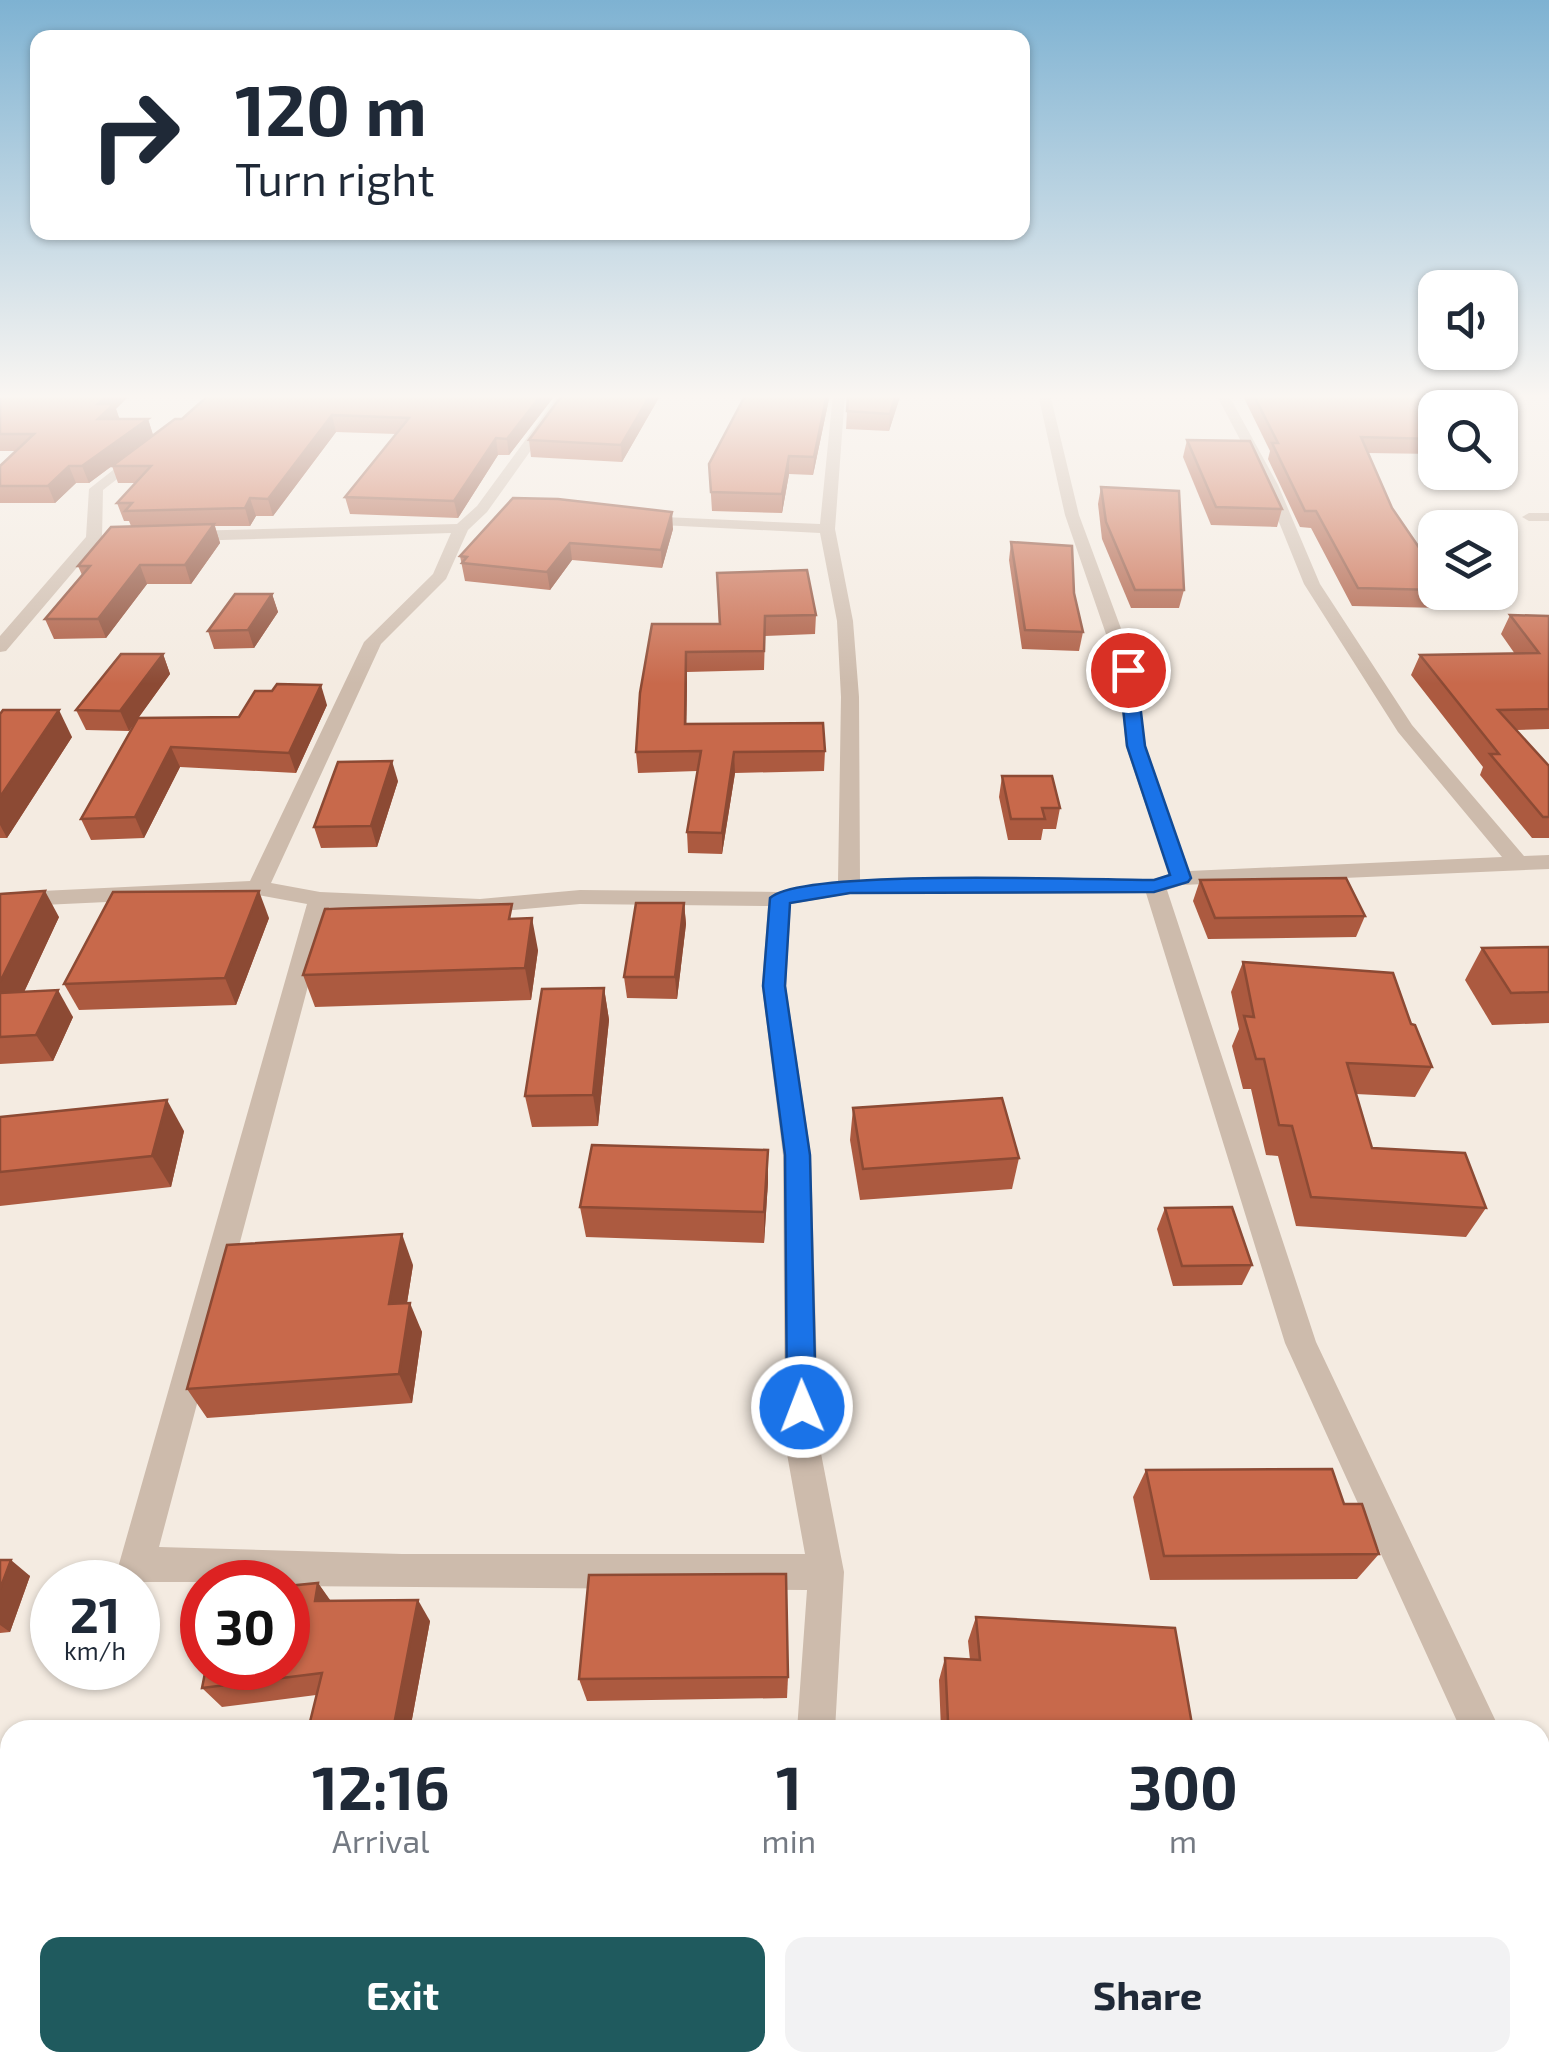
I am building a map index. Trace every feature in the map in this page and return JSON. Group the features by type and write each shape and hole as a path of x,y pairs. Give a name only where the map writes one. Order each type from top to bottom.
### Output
{"street":[{"path":"0,647 94,538 96,491"},
{"path":"176,536 462,528 491,509 503,491"},
{"path":"830,491 827,530 845,621 850,698 850,887"},
{"path":"1067,491 1077,532 1128,670 1136,746 1168,882 1301,1343 1476,1720"},
{"path":"1274,491 1312,584 1406,728 1517,862"},
{"path":"1530,517 1549,516"},
{"path":"632,519 827,530"},
{"path":"258,888 373,642 440,576 462,528"},
{"path":"94,538 116,539"},
{"path":"0,900 258,888 320,899 480,906 580,897 780,898 850,887 1168,882 1549,862"},
{"path":"780,898 774,986 797,1155 802,1444 826,1572 817,1720"},
{"path":"320,899 138,1564 402,1572 826,1572"}],"building":[{"path":"128,491 274,491 268,499 250,498 245,508 125,511 132,503 117,503"},
{"path":"350,491 461,491 454,501 345,497"},
{"path":"711,491 783,491 782,494"},
{"path":"1102,491 1179,491 1184,590 1135,590 1106,522"},
{"path":"1209,491 1273,491 1282,509 1216,507"},
{"path":"1295,491 1384,491 1418,546 1418,590 1358,588 1316,511 1305,511"},
{"path":"513,498 672,512 661,550 570,543 547,572 462,563 467,557 460,556"},
{"path":"214,524 185,565 140,565 98,619 45,619 90,566 78,566 111,527"},
{"path":"1011,542 1072,546 1074,593 1083,632 1025,630"},
{"path":"807,570 816,615 765,616 764,651 686,652 685,724 823,723 825,751 734,752 722,833 687,832 701,751 636,752 640,693 652,624 720,624 717,573"},
{"path":"235,594 272,594 248,630 208,631"},
{"path":"1510,615 1549,616 1549,709 1498,710 1549,766 1549,817 1543,817 1490,754 1499,754 1420,655 1539,653"},
{"path":"121,654 163,654 120,711 76,710"},
{"path":"277,684 321,685 289,753 171,747 135,817 81,819 138,718 239,717 255,691 272,691"},
{"path":"3,710 59,710 0,797 0,714"},
{"path":"392,761 371,826 314,827 338,762"},
{"path":"1002,776 1052,776 1060,808 1042,808 1045,819 1011,819"},
{"path":"1346,878 1365,916 1215,918 1200,880"},
{"path":"45,891 0,982 0,894"},
{"path":"259,891 225,978 64,984 113,892"},
{"path":"636,903 684,903 675,977 624,977"},
{"path":"512,904 509,919 532,918 525,968 303,975 325,909"},
{"path":"1549,947 1549,992 1511,993 1482,948"},
{"path":"1243,962 1393,973 1432,1067 1347,1063 1372,1148 1465,1153 1486,1208 1311,1197 1292,1126 1279,1125 1264,1059 1256,1059 1244,1016 1254,1017"},
{"path":"604,988 593,1095 525,1096 542,989"},
{"path":"58,990 36,1035 0,1037 0,993"},
{"path":"1002,1098 1019,1158 863,1169 853,1108"},
{"path":"167,1100 152,1156 0,1172 0,1117"},
{"path":"592,1145 768,1150 764,1212 580,1207"},
{"path":"1232,1207 1252,1265 1182,1266 1165,1208"},
{"path":"402,1234 389,1304 410,1303 399,1374 187,1389 227,1245"},
{"path":"1332,1469 1344,1504 1362,1504 1379,1554 1164,1556 1146,1470"},
{"path":"0,1560 11,1560 0,1589"},
{"path":"786,1574 788,1677 579,1679 589,1575"},
{"path":"318,1583 315,1601 418,1600 395,1720 310,1720 322,1673 310,1674 310,1584"},
{"path":"976,1617 1175,1628 1191,1720 948,1720 945,1658 980,1660"}],"route":[{"path":"802,1407 797,1155 774,986 780,898 850,887 1154,886 1181,878 1136,746 1128,670"}]}
